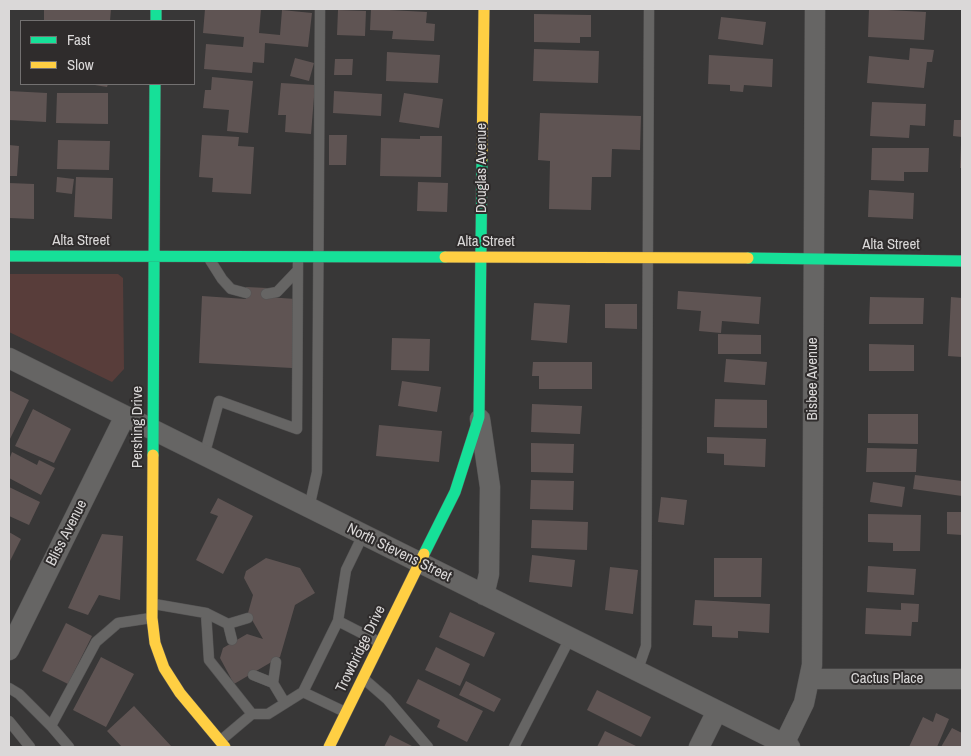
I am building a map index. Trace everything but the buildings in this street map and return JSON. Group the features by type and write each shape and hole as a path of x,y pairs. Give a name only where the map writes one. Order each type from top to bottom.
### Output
{"main road":[{"name":"Douglas Avenue","path":"420,563 455,492 479,417 484,9"},
{"name":"Pershing Drive","path":"155,85 152,618 155,644 164,668 180,692 222,744"},
{"name":"Alta Street","path":"9,256 646,257 962,261"},
{"name":"Trowbridge Drive","path":"329,747 420,563"}],"street":[{"name":"Bisbee Avenue","path":"787,746 804,703 811,678 814,9"},
{"name":"North Stevens Street","path":"9,358 787,746"},
{"name":"Bliss Avenue","path":"9,650 126,416"},
{"name":"Douglas Avenue","path":"479,417 490,487 489,574 484,595"},
{"name":"Cactus Place","path":"811,678 962,679"},
{"path":"699,747 717,711"}],"lane":[{"path":"309,508 317,472 320,9"},
{"path":"638,672 646,646 646,257 649,9"},
{"path":"204,456 218,401 297,429 298,256"},
{"path":"208,257 231,289 246,293"},
{"path":"266,294 277,292 298,271"},
{"path":"222,744 252,714 268,714 303,692 338,621 346,570 363,535"},
{"path":"152,604 206,612 228,624 248,618"},
{"path":"206,612 209,660 252,714"},
{"path":"51,726 96,642 118,623 152,618"},
{"path":"338,621 381,643"},
{"path":"228,624 232,640"},
{"path":"514,747 570,638"},
{"path":"272,683 276,662"},
{"path":"252,675 272,683 285,703"},
{"path":"363,678 387,699 428,747"},
{"path":"9,688 19,694 69,747"},
{"path":"303,692 346,713"},
{"path":"9,721 30,747"}],"shaded area":[{"path":"9,274 118,274 123,278 124,369 112,382 9,332"}],"traffic: fast":[{"path":"156,9 156,20"},
{"path":"153,455 155,85"},
{"path":"424,554 455,492 479,417 482,159"},
{"path":"9,256 445,257"},
{"path":"748,258 962,261"}],"traffic: slow":[{"path":"482,159 484,9"},
{"path":"445,257 748,258"},
{"path":"153,455 152,618 155,643 164,668 180,693 225,747"},
{"path":"329,747 424,554"}]}
